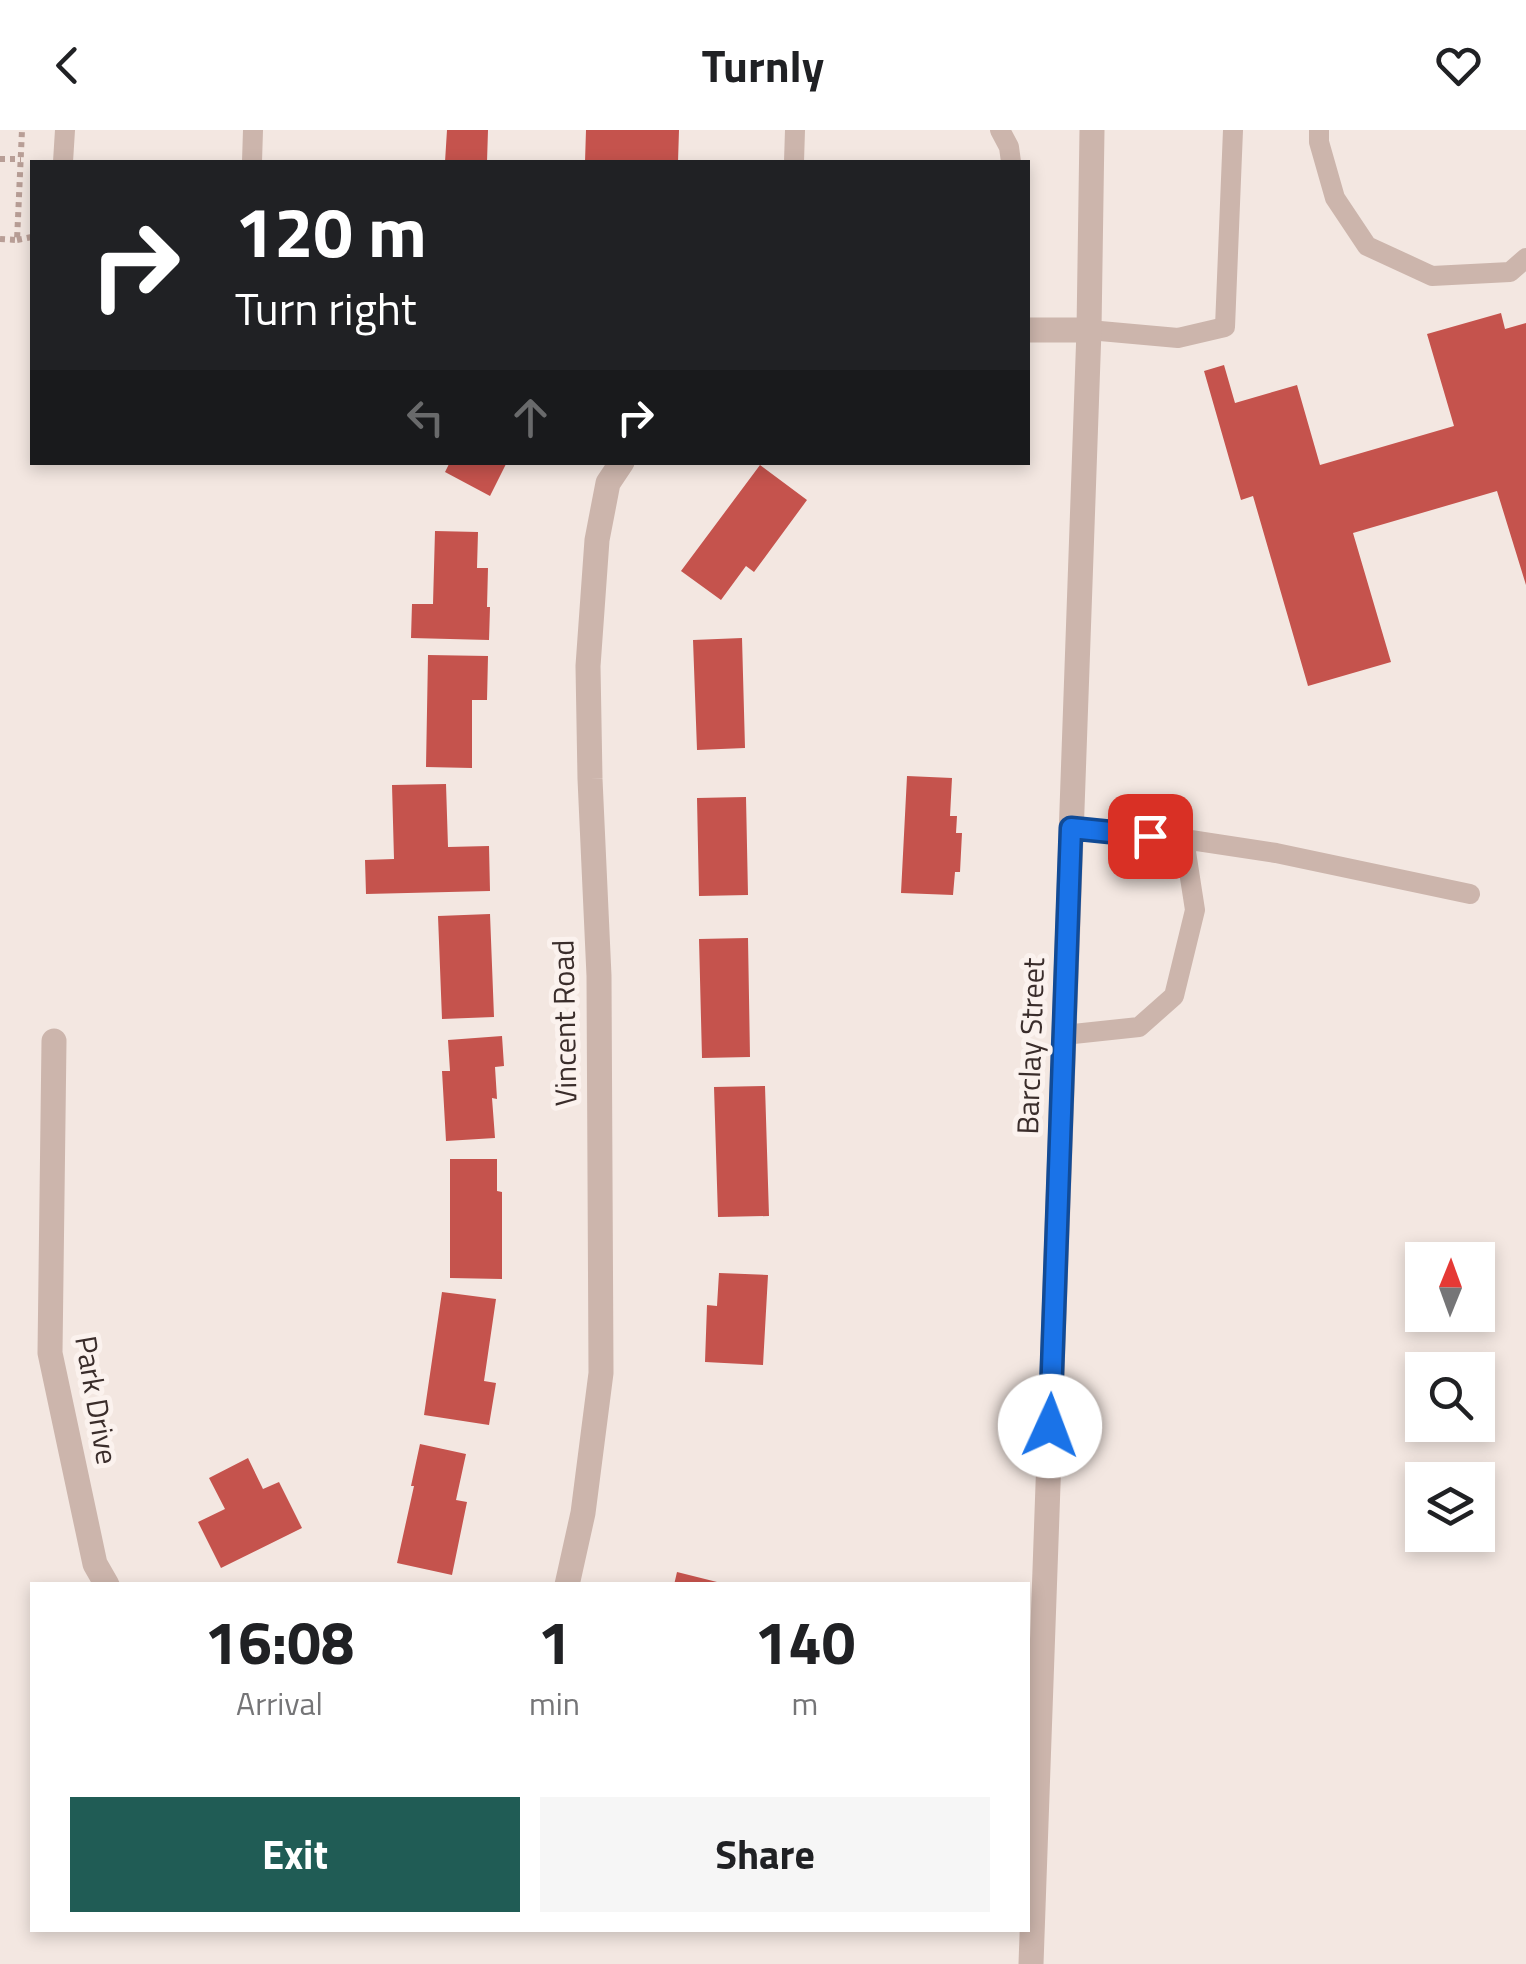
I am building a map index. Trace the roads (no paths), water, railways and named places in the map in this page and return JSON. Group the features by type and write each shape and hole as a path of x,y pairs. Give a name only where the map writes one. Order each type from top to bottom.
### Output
{"street":[{"name":"Barclay Street","path":"1031,1964 1089,330 1092,130"},
{"path":"1030,330 1089,330"},
{"name":"Vincent Road","path":"568,1582 583,1514 601,1373 598,976 588,666 597,540 608,484 620,465"},
{"name":"Park Drive","path":"54,1040 50,1354 95,1564 106,1582"}],"lane":[{"path":"63,160 64,130"},
{"path":"252,160 253,130"},
{"path":"794,160 795,130"},
{"path":"1000,130 1010,148 1011,160"},
{"path":"1089,330 1178,338 1225,327 1233,130"},
{"path":"1319,130 1334,198 1368,246 1432,276 1510,272 1526,258"},
{"path":"1071,828 1276,853 1470,894"},
{"path":"1064,1035 1139,1027 1174,996 1196,910 1184,839"}]}
